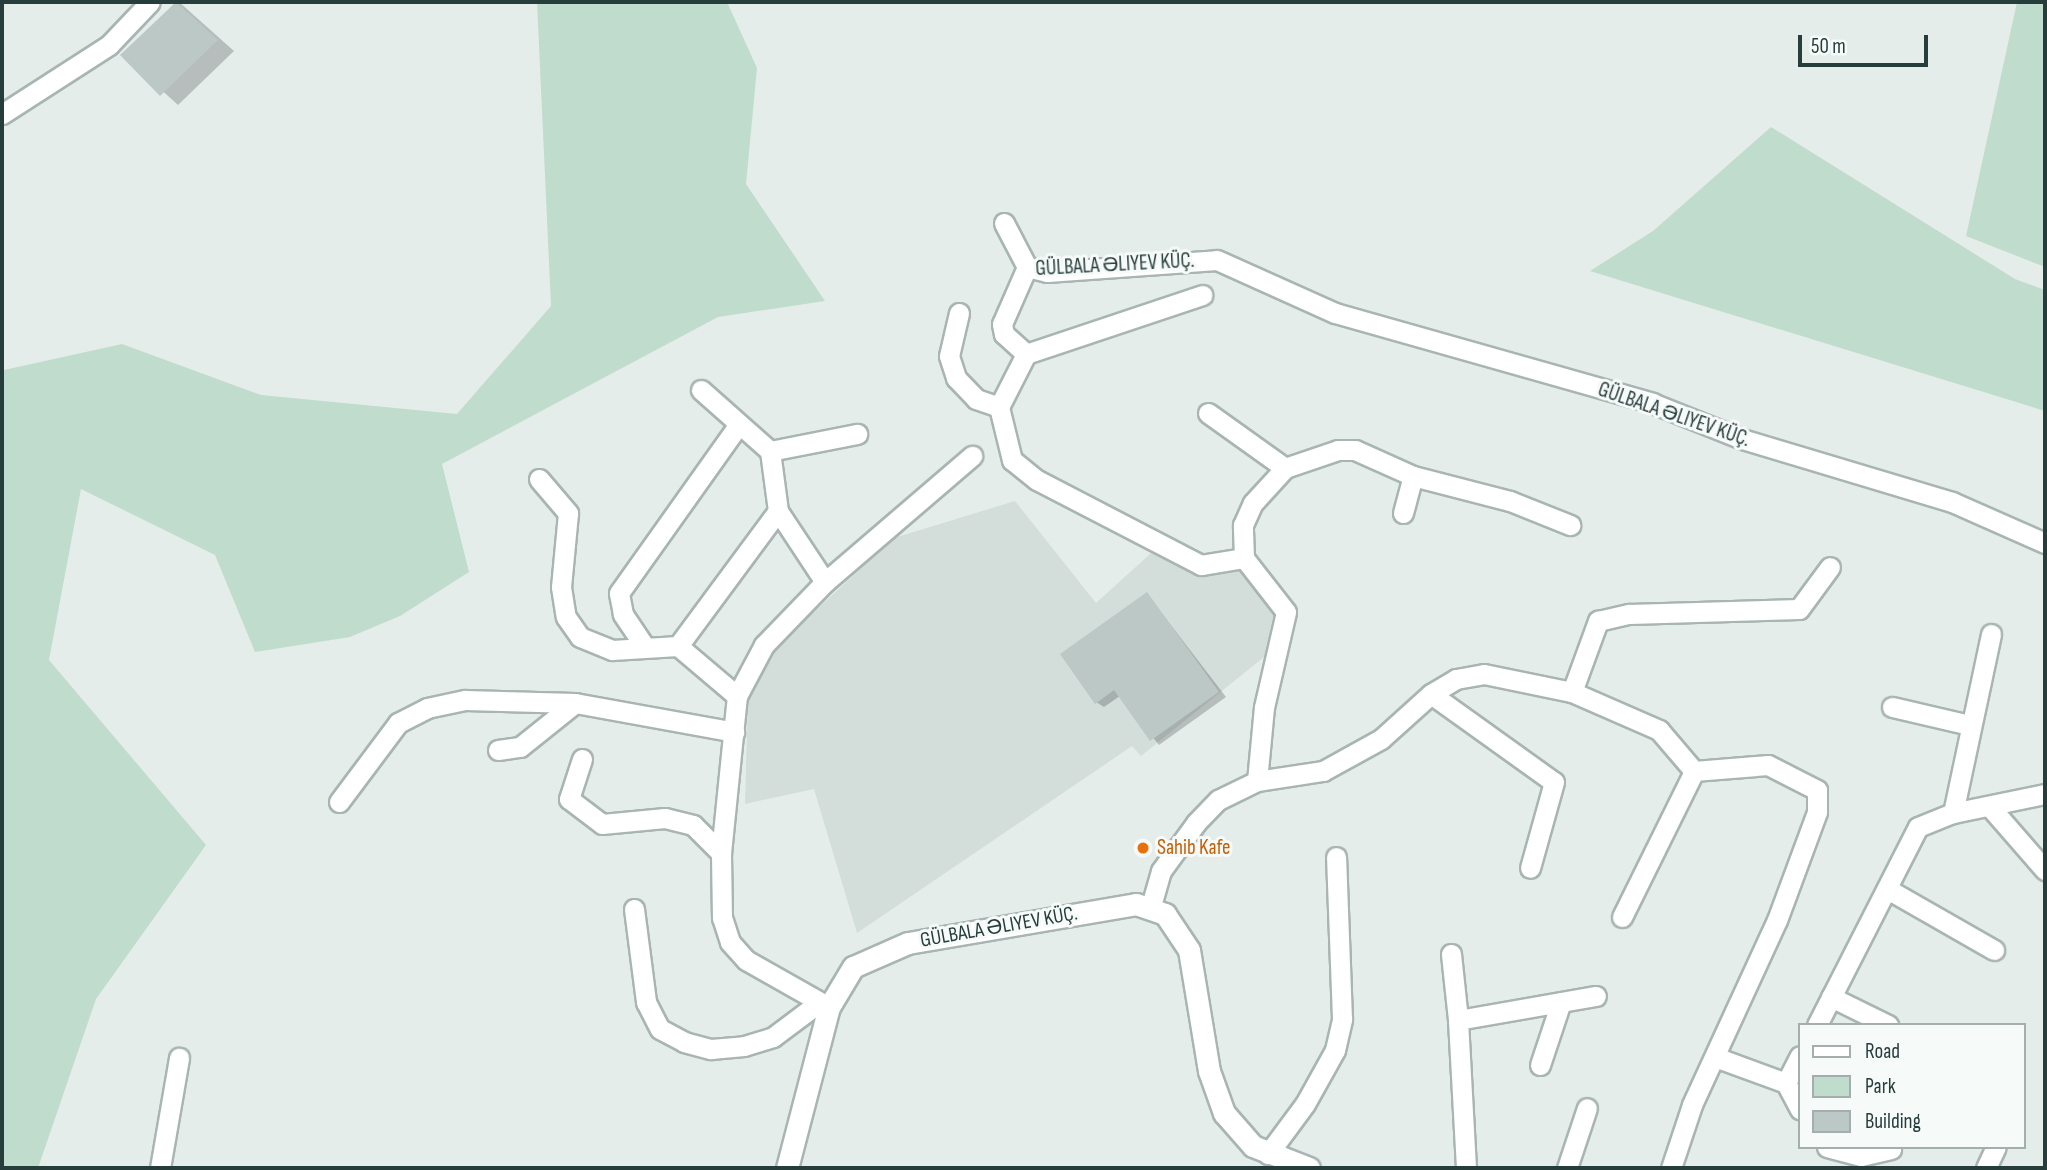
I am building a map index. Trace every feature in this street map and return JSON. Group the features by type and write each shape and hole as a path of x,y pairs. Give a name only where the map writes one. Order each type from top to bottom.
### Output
{"street":[{"path":"2,114 108,45 150,2"},
{"path":"1004,223 1027,267"},
{"name":"GÜLBALA ƏLIYEV KÜÇ.","path":"1026,354 1004,334 1002,324 1027,267 1047,272 1217,260 1335,313 1651,403 1742,439 1952,502 2045,543"},
{"path":"1202,295 1026,354 999,407 1005,451 1037,480 1201,565 1244,558"},
{"path":"959,313 949,356 956,378 976,399 999,407"},
{"path":"701,390 771,451 778,511 825,582"},
{"path":"1208,413 1285,468"},
{"path":"645,647 623,614 619,593 739,424"},
{"path":"771,451 857,434"},
{"path":"1257,781 1264,707 1288,624 1286,612 1244,558 1243,525 1285,468 1355,450 1413,476 1510,501 1570,525"},
{"path":"822,1006 766,975 730,942 722,918 721,853 737,696 764,645 825,582 972,456"},
{"path":"1403,513 1413,476"},
{"path":"539,479 568,513 559,562 566,617 591,645 678,646 737,696"},
{"path":"678,646 778,511"},
{"path":"1572,692 1598,621 1629,614 1799,609 1830,567"},
{"path":"1953,813 1991,634"},
{"path":"1309,1168 1268,1154 1236,1130 1216,1098 1189,950 1178,927 1151,906 1161,871 1196,823 1218,800 1257,781 1322,771 1381,739 1432,694 1456,679 1484,674 1572,692 1659,730 1694,771"},
{"path":"1432,694 1554,782 1530,868"},
{"path":"339,802 398,723 426,708 465,701 575,703 734,732"},
{"path":"498,750 520,747 575,703"},
{"path":"1892,707 1970,725"},
{"path":"582,759 569,799 602,824 665,818 693,825 721,853"},
{"path":"1671,1168 1715,1057 1749,989 1820,800 1803,779 1768,765 1694,771"},
{"path":"1622,917 1694,771"},
{"path":"1817,1023 1889,890 1918,827 1953,813 2045,794"},
{"path":"1990,807 2045,870"},
{"path":"1268,1154 1305,1104 1335,1050 1342,1019 1336,857"},
{"path":"1889,890 1994,950"},
{"name":"GÜLBALA ƏLIYEV KÜÇ.","path":"822,1006 853,967 908,943 1121,905 1151,906"},
{"path":"634,909 646,1002 660,1029 684,1042 711,1049 744,1046 785,1030 822,1006"},
{"path":"1451,954 1458,1020 1466,1168"},
{"path":"1458,1020 1596,996"},
{"path":"1831,997 1884,1023"},
{"path":"1540,1065 1561,1002"},
{"path":"787,1168 822,1006"},
{"path":"1715,1057 1786,1083 1798,1105"},
{"path":"160,1168 179,1058"},
{"path":"1786,1083 1798,1060"},
{"path":"1567,1168 1587,1108"},
{"path":"1835,1149 1861,1156 1891,1149"},
{"path":"1986,1168 1995,1149"}],"shaded area":[{"path":"1015,501 1096,603 1160,545 1237,568 1274,613 1264,657 1141,756 1132,746 857,933 814,789 745,804 748,694 765,657 894,538"}],"green space":[{"path":"537,2 727,2 757,68 746,184 825,301 718,317 442,464 469,572 400,616 350,637 255,652 215,555 81,489 49,660 206,845 96,999 38,1168 2,1168 4,370 122,344 261,395 457,414 551,306"},
{"path":"2017,2 2045,2 2045,267 1966,236"},
{"path":"1771,127 2015,279 2045,290 2045,411 1590,271 1653,231"}],"building":[{"path":"176,2 218,40 160,96 120,55"},
{"path":"1147,592 1219,692 1150,741 1114,690 1095,704 1060,654"}],"place":[{"name":"Sahib Kafe","path":"1143,848"}]}
